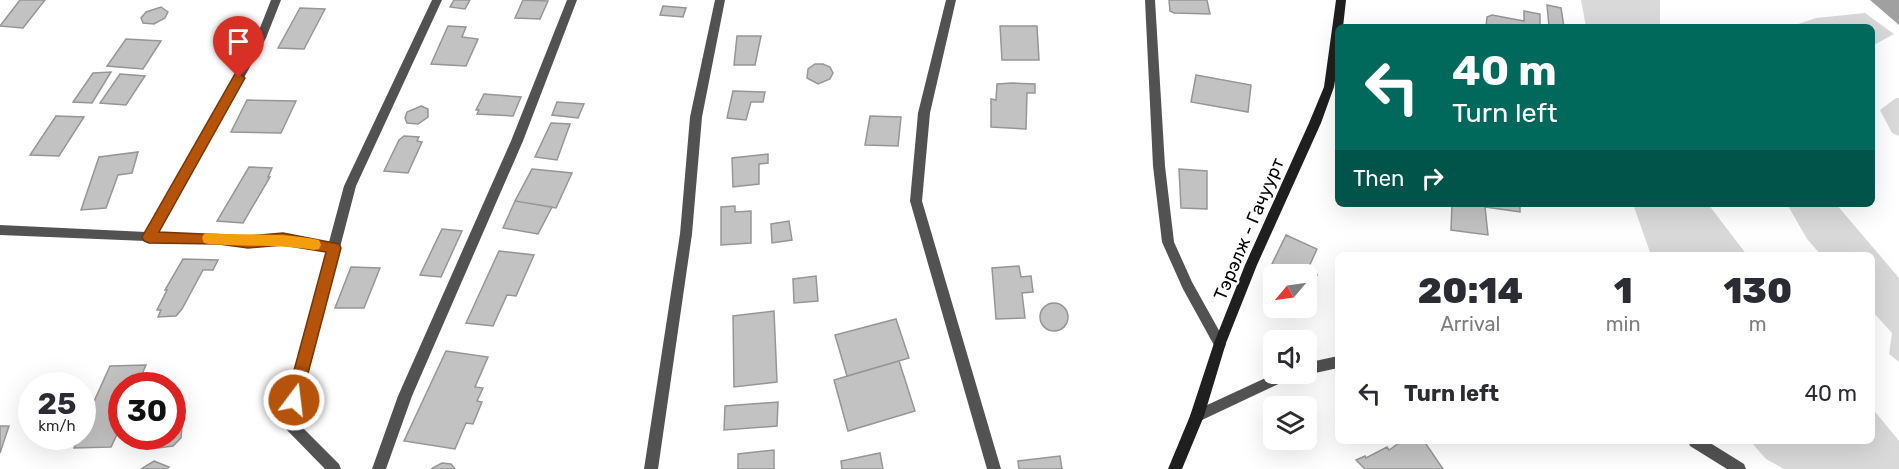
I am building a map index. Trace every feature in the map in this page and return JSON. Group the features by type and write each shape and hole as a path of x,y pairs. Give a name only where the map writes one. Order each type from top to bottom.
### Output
{"main road":[{"name":"Тэрэлж - Гачуурт","path":"1338,24 1341,0"},
{"name":"Тэрэлж - Гачуурт","path":"1175,469 1197,417 1220,343 1251,265 1329,87 1335,44"}],"street":[{"path":"149,237 261,38 276,0"},
{"path":"334,469 288,422 350,186 437,0"},
{"path":"379,469 386,444 495,195 572,0"},
{"path":"651,469 686,234 696,117 720,0"},
{"path":"951,0 924,113 916,201 994,469"},
{"path":"1150,0 1160,166 1168,242 1187,285 1220,343"},
{"path":"0,230 248,242 283,239 334,248"},
{"path":"1317,367 1335,363"},
{"path":"1197,417 1265,384"},
{"path":"1700,444 1739,469"}],"shaded area":[{"path":"1581,0 1660,0 1660,24 1585,24"},
{"path":"1870,0 1899,0 1899,25"},
{"path":"1865,13 1894,34 1875,44 1875,24 1798,24 1816,18"},
{"path":"1899,98 1899,136 1892,133 1880,110"},
{"path":"1634,207 1710,207 1745,252 1650,252"},
{"path":"1789,207 1839,207 1899,278 1899,362 1889,354 1892,333 1875,314 1875,252 1818,252 1807,239"},
{"path":"1875,412 1899,441 1899,469 1784,469 1766,459 1753,444 1875,444"}],"building":[{"path":"20,0 45,0 23,28 0,26"},
{"path":"454,0 470,0 465,9 450,7"},
{"path":"523,0 548,1 540,19 515,18"},
{"path":"1169,0 1207,0 1210,14 1174,13 1170,11"},
{"path":"1547,5 1561,8 1564,24 1549,24"},
{"path":"663,6 686,8 683,17 660,15"},
{"path":"161,7 168,12 165,18 154,24 143,23 141,18 146,12"},
{"path":"300,8 325,9 304,49 278,48"},
{"path":"1524,11 1540,14 1540,24 1486,24 1487,17 1492,15 1524,21"},
{"path":"448,26 466,27 462,37 478,39 466,66 431,64"},
{"path":"1000,26 1037,26 1039,60 1002,60"},
{"path":"737,36 761,36 755,65 734,65"},
{"path":"126,39 161,41 143,69 107,66"},
{"path":"815,64 830,67 833,73 830,79 818,84 807,78 808,69"},
{"path":"111,72 92,103 73,102 93,73"},
{"path":"120,74 145,76 126,105 100,103"},
{"path":"1196,75 1251,85 1248,112 1191,102"},
{"path":"997,84 1035,84 1035,93 1027,93 1026,129 991,127 991,99 996,100"},
{"path":"733,91 765,92 763,102 751,102 746,120 727,118"},
{"path":"484,94 521,97 513,116 477,114 479,110 476,110"},
{"path":"247,100 296,101 281,133 231,132"},
{"path":"557,102 584,104 578,118 552,115"},
{"path":"421,106 428,109 428,117 418,124 407,123 405,118 407,112"},
{"path":"56,116 84,117 59,156 30,155"},
{"path":"870,116 901,117 898,146 865,145"},
{"path":"551,123 570,124 557,160 535,157"},
{"path":"404,136 419,137 417,141 422,142 408,173 384,171 399,140"},
{"path":"138,152 132,173 118,175 106,208 81,210 99,157"},
{"path":"768,154 768,163 759,164 759,184 733,187 732,158"},
{"path":"249,167 272,168 268,177 270,177 243,223 217,221"},
{"path":"532,169 572,173 556,208 515,201"},
{"path":"1179,169 1207,171 1207,209 1181,208"},
{"path":"515,201 552,207 538,234 503,228"},
{"path":"735,206 735,212 751,211 751,243 721,245 721,207"},
{"path":"1452,207 1485,207 1488,235 1451,230"},
{"path":"1485,207 1520,207 1520,212"},
{"path":"789,221 792,240 772,243 771,224"},
{"path":"442,229 462,231 441,277 420,275"},
{"path":"1286,235 1317,249 1310,264 1272,264"},
{"path":"499,251 534,255 516,296 507,295 493,326 466,323"},
{"path":"183,259 218,260 213,270 203,270 176,316 158,317 161,310 157,310 167,290 165,290"},
{"path":"1019,266 1021,277 1031,276 1033,292 1022,293 1025,318 996,319 992,268"},
{"path":"351,267 380,268 364,308 335,308"},
{"path":"816,276 818,301 794,303 793,279"},
{"path":"1054,303 1064,307 1068,317 1064,327 1054,331 1044,327 1040,317 1044,307"},
{"path":"774,311 777,382 734,387 733,316"},
{"path":"896,319 909,358 847,376 835,335"},
{"path":"446,351 488,357 475,387 483,388 477,401 482,402 473,424 466,423 455,449 404,441"},
{"path":"899,361 915,411 848,431 834,380"},
{"path":"146,365 143,372 108,372 108,447 96,447 96,397 110,366"},
{"path":"778,402 777,426 724,430 725,406"},
{"path":"0,426 9,426 0,453"},
{"path":"1398,444 1426,444 1443,469 1365,469 1356,460 1365,456 1366,458 1387,447 1389,450"},
{"path":"774,450 774,469 738,469 738,454"},
{"path":"880,453 883,469 842,469 841,461"},
{"path":"1060,456 1062,469 1019,469 1018,461"},
{"path":"154,461 169,467 167,469 141,469"},
{"path":"442,463 451,464 455,469 431,469"}],"slow traffic":[{"path":"209,238 248,242 283,239 314,245"}],"route":[{"path":"239,78 149,237 248,242 283,239 334,248 294,400"}]}
